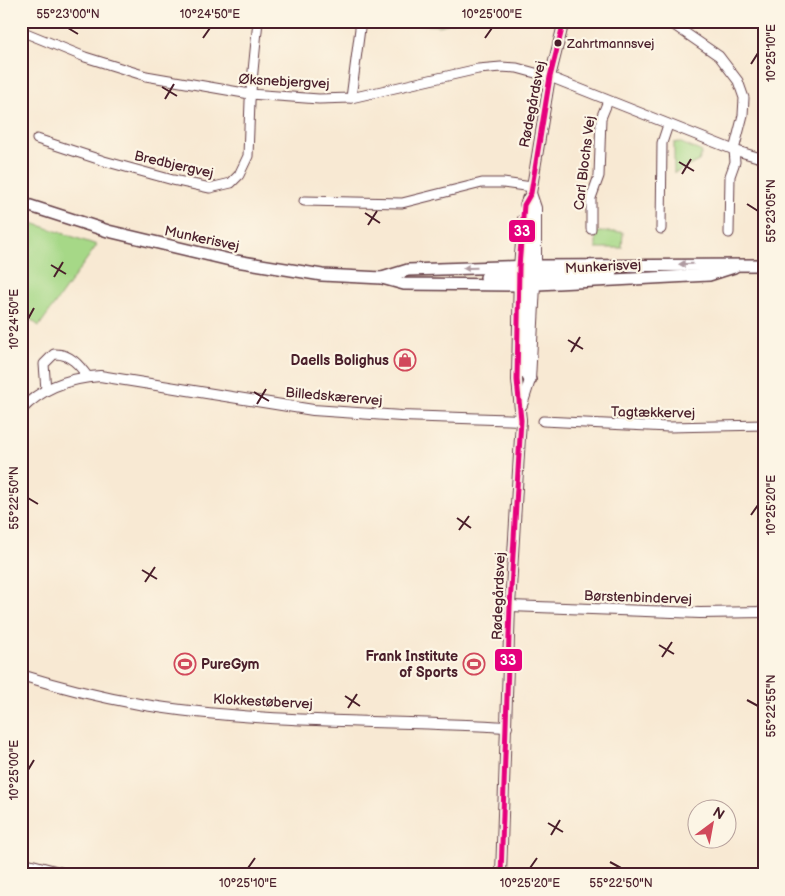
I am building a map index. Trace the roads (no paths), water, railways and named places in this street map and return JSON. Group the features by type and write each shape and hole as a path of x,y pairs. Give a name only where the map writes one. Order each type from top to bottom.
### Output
{"main road":[{"path":"530,193 525,371 530,380"},
{"name":"Munkerisvej","path":"21,203 108,231 230,260 322,275 382,278 404,284 429,284 650,264 708,264 734,267 764,265"},
{"name":"Munkerisvej","path":"382,278 408,270 527,275 709,275 734,267"}],"street":[{"name":"Bredbjergvej","path":"36,139 104,161 173,180 210,188 222,187 231,183 239,175 248,156 250,94 258,21"},
{"path":"351,98 361,21"},
{"name":"Rødegårdsvej","path":"530,193 550,77 564,21"},
{"path":"668,21 719,56 738,81 744,98 743,115 734,150 735,162 730,176 729,233"},
{"name":"Øksnebjergvej","path":"21,31 85,57 146,76 250,94 319,99 351,98 478,70 501,67 550,77"},
{"name":"Carl Blochs Vej","path":"550,77 668,125 734,150 764,159"},
{"name":"Carl Blochs Vej","path":"591,229 591,198 599,176 601,118 608,101"},
{"path":"661,229 662,143 668,125"},
{"path":"304,201 391,204 425,199 456,188 482,182 503,182 530,193"},
{"name":"Rødegårdsvej","path":"501,875 510,606 520,420 517,380 527,275"},
{"path":"46,390 44,364 54,354 66,356 73,360 88,377"},
{"name":"Billedskærervej","path":"21,410 46,390 67,380 88,377 112,377 313,410 520,420"},
{"name":"Rødegårdsvej","path":"520,408 530,380"},
{"name":"Tagtækkervej","path":"543,421 660,426 764,424"},
{"name":"Børstenbindervej","path":"510,606 700,613 764,612"},
{"name":"Klokkestøbervej","path":"21,675 64,688 141,704 200,711 250,716 507,727"},
{"path":"21,862 70,875"}],"place":[{"name":"Zahrtmannsvej","path":"558,43"},
{"name":"Daells Bolighus","path":"405,360"},
{"name":"PureGym","path":"185,664"},
{"name":"Frank Institute of Sports","path":"474,664"}]}
